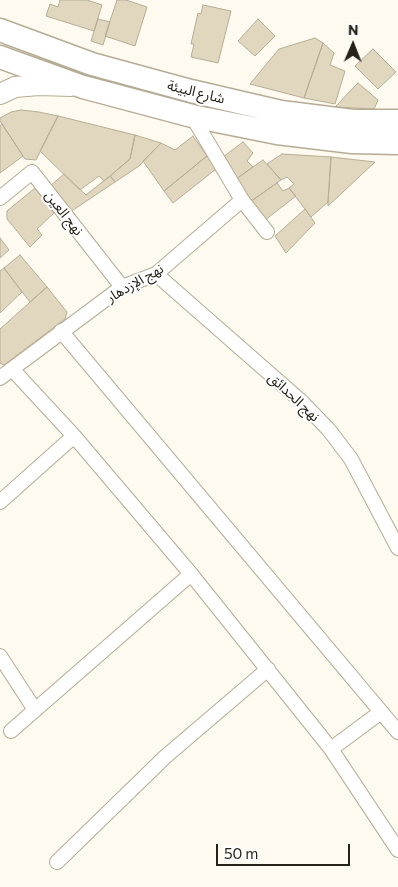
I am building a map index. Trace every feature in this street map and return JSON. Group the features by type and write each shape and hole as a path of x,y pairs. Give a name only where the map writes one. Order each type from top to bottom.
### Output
{"main road":[{"name":"شارع البيئة","path":"0,30 92,64 191,91 281,112 353,121 398,121"},
{"name":"شارع البيئة","path":"0,57 83,87 192,116 277,133 352,142 398,143"}],"street":[{"path":"0,94 15,87 38,85 83,87"},
{"path":"192,116 242,200 267,232"},
{"name":"نهج العين","path":"0,198 32,172 122,286"},
{"name":"نهج الإزدهار","path":"0,378 122,286 156,274 242,200"},
{"name":"نهج الحدائق","path":"156,274 302,402 330,430 351,459 398,548"},
{"path":"61,331 398,732"},
{"path":"12,369 74,436 191,574 331,749 398,850"},
{"path":"0,502 74,436"},
{"path":"11,731 191,574"},
{"path":"0,656 35,710"},
{"path":"57,862 165,757 268,670"},
{"path":"331,749 382,712"}],"building":[{"path":"60,0 87,0 102,5 94,31 46,16 50,4 58,7"},
{"path":"117,0 126,0 147,7 135,46 105,36"},
{"path":"203,5 231,11 218,63 191,57 194,44 191,44 198,13 201,14"},
{"path":"98,19 110,22 103,45 91,41"},
{"path":"258,19 275,36 255,56 238,41"},
{"path":"315,38 323,43 304,98 250,84 279,49"},
{"path":"323,43 334,53 330,65 345,71 335,104 304,98"},
{"path":"373,49 396,72 378,89 355,66"},
{"path":"358,83 378,100 374,109 335,107"},
{"path":"21,110 58,116 36,160 25,159 0,121 0,118 11,112"},
{"path":"58,116 135,135 130,159 104,181 99,176 80,190 40,151"},
{"path":"2,124 23,156 0,173 0,126"},
{"path":"135,135 161,143 139,166 115,182 110,176 130,159"},
{"path":"193,136 207,156 164,191 143,161 161,143 175,150"},
{"path":"243,142 253,153 247,161 253,167 236,179 223,157"},
{"path":"282,154 331,157 328,202 311,217 289,188 294,184 287,177 281,180 267,164"},
{"path":"207,156 216,169 173,203 164,191"},
{"path":"331,157 375,162 328,206 328,202"},
{"path":"263,160 281,180 250,202 236,179"},
{"path":"64,174 86,195 110,176 115,182 70,212 49,187"},
{"path":"277,183 283,191 289,188 296,196 265,220 250,202"},
{"path":"35,188 54,213 37,229 42,235 30,247 7,219 7,211"},
{"path":"305,209 315,223 286,253 275,236"},
{"path":"0,238 9,250 0,258"},
{"path":"20,255 47,287 30,302 4,268"},
{"path":"4,268 22,292 0,313 0,271"},
{"path":"47,287 67,312 65,319 4,365 0,363 0,329"}]}
